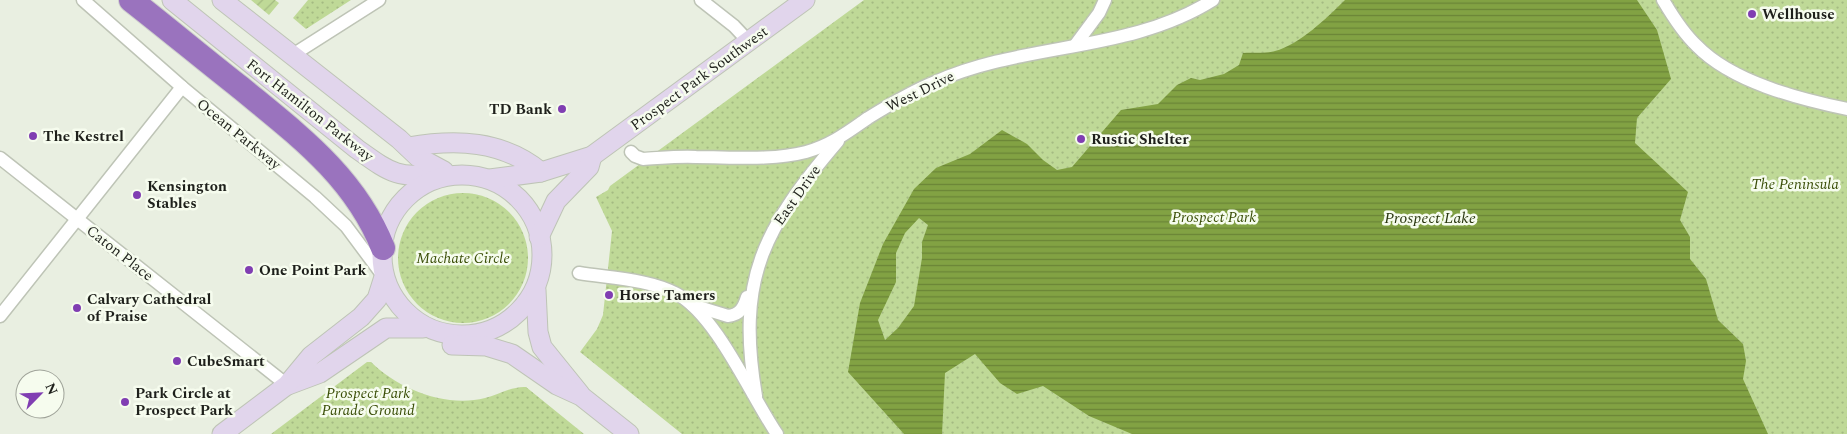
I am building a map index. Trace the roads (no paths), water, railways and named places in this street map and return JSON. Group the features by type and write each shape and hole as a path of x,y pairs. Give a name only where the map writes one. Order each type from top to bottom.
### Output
{"highway":[{"path":"131,0 324,158 360,204 376,230 383,248"}],"main road":[{"name":"Fort Hamilton Parkway","path":"172,0 357,149 384,168 394,173 417,177 444,171 463,174"},
{"path":"222,0 408,147 418,157 444,171"},
{"name":"Prospect Park Southwest","path":"490,179 541,172 592,156 805,0"},
{"path":"408,147 468,142 508,150 541,172"},
{"path":"490,179 500,167 508,150"},
{"name":"Prospect Park Southwest","path":"539,238 556,201 589,167 592,156"},
{"path":"222,434 287,385 311,356 372,306 384,277 383,248 393,218 408,197 431,182 463,174 490,179 523,205 535,225 539,238 541,264 536,290 538,332 542,347 581,396 629,434"},
{"path":"384,277 397,302 436,341 449,345 486,346 512,354 556,385 581,396"},
{"path":"287,385 320,373 386,328 423,328 437,333 472,333 487,329 513,316 536,290"}],"street":[{"name":"Ocean Parkway","path":"83,0 182,87 316,197 346,226 384,277"},
{"path":"291,56 379,0"},
{"path":"701,0 734,26 749,42"},
{"path":"1076,44 1099,13 1105,0"},
{"name":"West Drive","path":"631,152 635,156 644,159 771,156 806,152 839,139 881,110 934,82 1008,57 1145,31 1186,14 1213,0"},
{"path":"1663,0 1681,29 1698,48 1716,61 1766,86 1847,109"},
{"path":"0,316 182,87"},
{"name":"East Drive","path":"690,304 722,314 734,315 742,310 778,220 804,181 839,139"},
{"name":"Caton Place","path":"0,158 287,385"},
{"name":"East Drive","path":"579,273 658,287 676,294 690,304 723,345 756,396 777,434"},
{"name":"East Drive","path":"752,284 749,307 749,350 756,396"}],"water":[{"name":"Prospect Lake","path":"1345,0 1637,0 1657,30 1671,79 1637,118 1635,143 1688,192 1680,220 1690,237 1690,259 1706,279 1718,320 1743,344 1746,361 1743,379 1768,434 1132,434 1089,416 1043,386 1017,394 1000,383 975,354 945,373 942,434 904,434 848,372 860,303 883,244 914,189 936,168 970,154 1002,130 1027,144 1043,160 1057,170 1072,167 1121,110 1158,104 1177,85 1191,78 1200,80 1224,74 1239,65 1243,53 1267,52 1284,48 1313,30","holes":["919,218 928,225 922,242 922,258 914,306 898,328 885,340 878,320 896,282 896,253 905,233"]}],"place":[{"name":"Wellhouse","path":"1752,14"},
{"name":"TD Bank","path":"562,109"},
{"name":"The Kestrel","path":"33,136"},
{"name":"Rustic Shelter","path":"1081,139"},
{"name":"Kensington Stables","path":"137,195"},
{"name":"One Point Park","path":"249,270"},
{"name":"Horse Tamers","path":"609,295"},
{"name":"Calvary Cathedral of Praise","path":"77,308"},
{"name":"CubeSmart","path":"177,361"},
{"name":"Park Circle at Prospect Park","path":"125,402"}],"park label":[{"name":"The Peninsula","path":"1795,184"},
{"name":"Prospect Park","path":"1214,217"},
{"name":"Machate Circle","path":"463,258"},
{"name":"Prospect Park Parade Ground","path":"368,402"}]}
